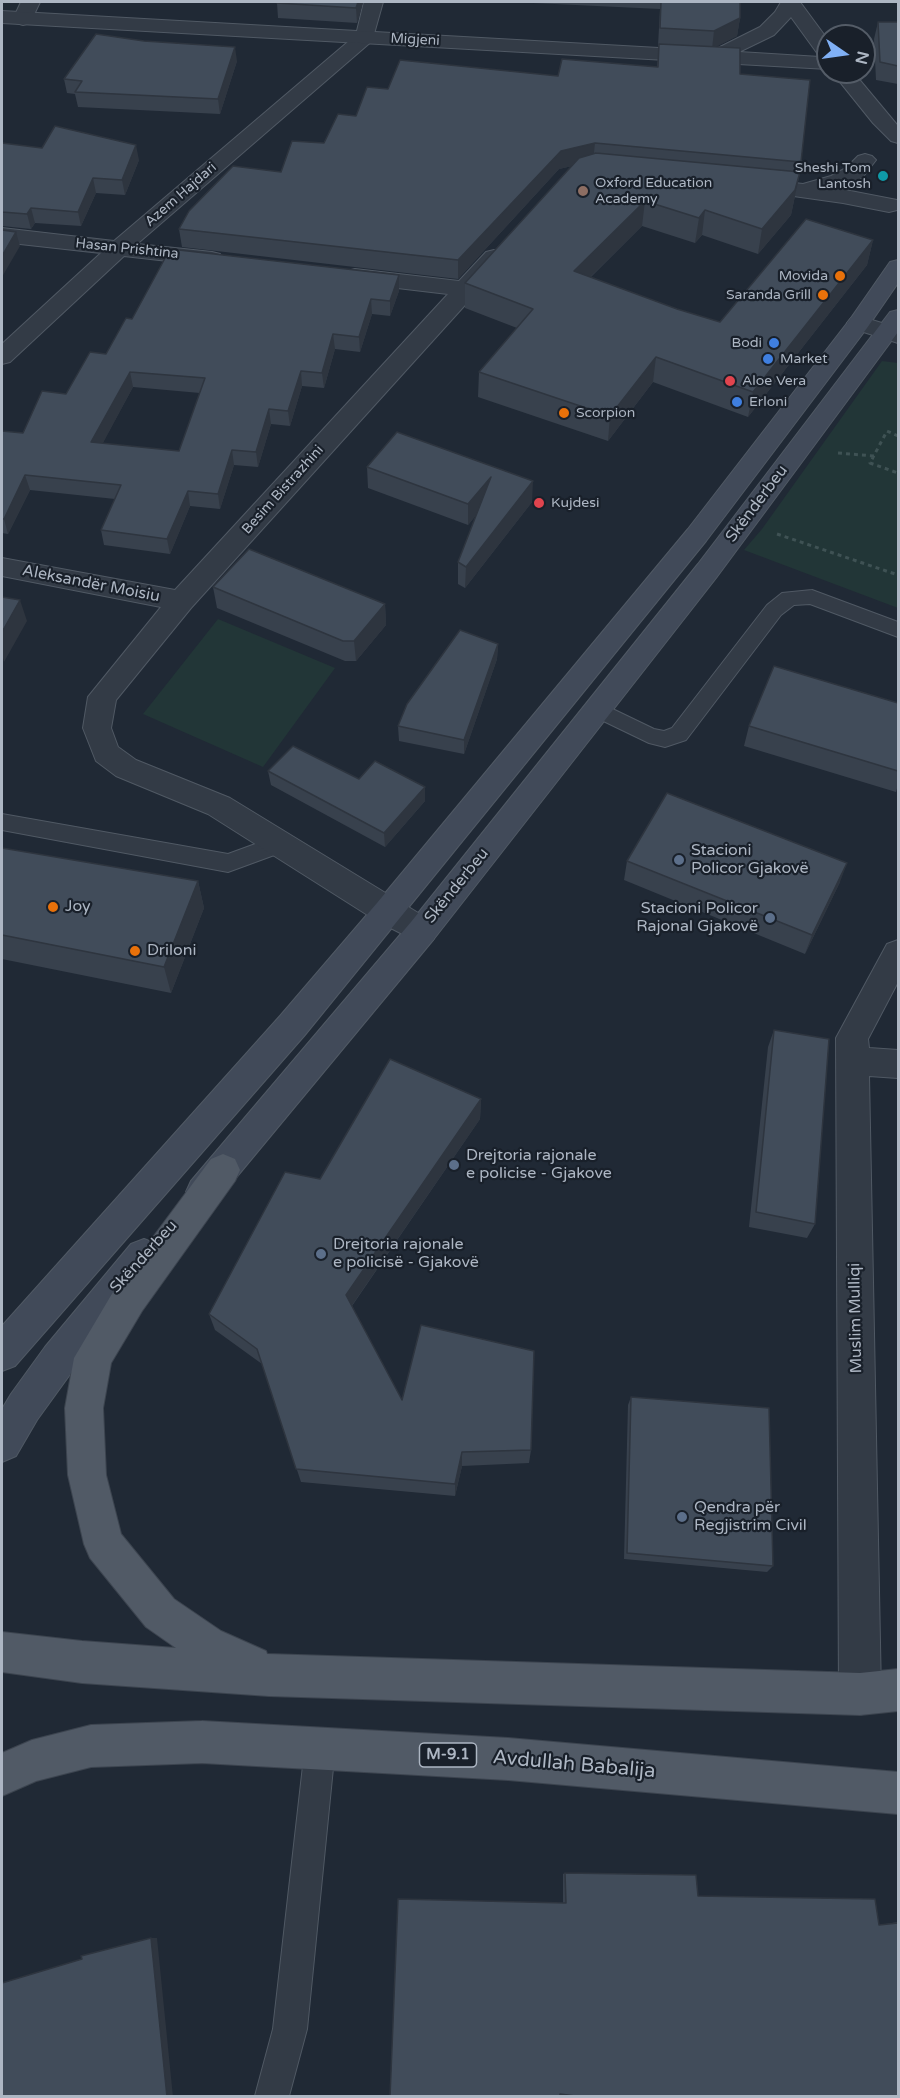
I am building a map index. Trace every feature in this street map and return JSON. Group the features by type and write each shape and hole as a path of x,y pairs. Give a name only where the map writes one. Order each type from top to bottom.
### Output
{"main road":[{"name":"Skënderbeu","path":"2,1353 284,1035 388,912 697,535 859,323 898,267"},
{"name":"Skënderbeu","path":"2,1443 24,1407 58,1360 129,1271 223,1170 422,931 598,710 895,328"},
{"path":"223,1170 129,1299 93,1358 84,1408 87,1476 104,1544 160,1613 207,1645 269,1675"},
{"path":"2,1652 82,1662 269,1675 879,1692"},
{"name":"Avdullah Babalija","path":"2,1775 32,1761 91,1746 202,1742 508,1759 898,1793"}],"street":[{"path":"365,37 374,2"},
{"path":"714,57 767,31 782,16 790,2 816,38"},
{"name":"Migjeni","path":"2,17 26,10 365,37 816,62"},
{"name":"Azem Hajdari","path":"2,357 119,248 365,37"},
{"path":"853,84 895,131"},
{"path":"800,189 839,181 854,173 865,160"},
{"path":"732,182 800,189 889,205"},
{"name":"Hasan Prishtina","path":"2,235 235,261"},
{"name":"Besim Bistrazhini","path":"422,931 219,806 126,768 106,753 97,728 102,697 181,601 505,245"},
{"path":"339,274 467,289"},
{"path":"859,323 895,328"},
{"name":"Aleksandër Moisiu","path":"2,567 181,601"},
{"name":"Muslim Mulliqi","path":"879,1692 852,1038 898,953"},
{"path":"853,1061 898,1064"}],"lane":[{"path":"598,710 649,735 665,739 679,734 774,610 789,598 812,597 898,630"},
{"path":"2,822 228,863 280,844"},
{"path":"272,2097 290,2029 320,1748"}],"path":[{"path":"898,436 887,431 870,463 898,473"},
{"path":"774,533 898,575"}],"green space":[{"path":"882,361 898,363 898,608 744,550 762,529"},
{"path":"218,619 335,668 263,767 143,714"}],"building":[{"path":"277,2 358,2 356,8"},
{"path":"661,2 740,2 740,18 714,31 660,28"},
{"path":"878,22 898,22 898,66 880,62"},
{"path":"96,34 144,41 235,47 218,99 75,92 82,81 64,79"},
{"path":"659,44 740,48 740,74 810,80 801,162 595,143 561,151 458,260 179,229 189,211 233,166 281,172 292,141 324,143 338,114 356,116 367,87 388,89 400,60 558,76 562,59 658,67"},
{"path":"55,126 136,145 122,180 93,178 78,212 31,208 27,214 2,212 2,143 42,148"},
{"path":"596,153 800,172 795,190 762,229 705,210 699,218 645,201 574,271 677,309 720,322 806,219 873,240 753,392 656,357 610,416 479,372 533,309 465,283 579,158"},
{"path":"2,230 16,232 2,256"},
{"path":"170,249 399,275 390,301 371,299 359,337 333,334 322,373 301,371 288,411 269,409 256,452 232,450 218,494 188,491 167,539 101,530 121,485 25,475 2,519 2,431 23,433 42,391 66,394 90,352 106,354 126,318 132,319","holes":["130,372 205,378 179,451 91,442"]},
{"path":"397,432 533,481 466,567 458,562 491,477 468,504 367,467"},
{"path":"249,549 385,604 354,641 343,641 213,587"},
{"path":"2,597 20,600 2,632"},
{"path":"460,630 498,644 464,740 398,726 407,704"},
{"path":"774,666 898,703 898,771 749,726"},
{"path":"293,746 359,779 375,761 425,787 384,833 268,771"},
{"name":"Stacioni Policor Rajonal Gjakovë","path":"667,793 847,863 812,935 627,861"},
{"path":"2,848 198,881 164,967 2,935"},
{"path":"774,1030 829,1039 815,1224 756,1212"},
{"name":"Drejtoria rajonale e policisë - Gjakovë","path":"390,1059 481,1099 346,1295 402,1400 421,1325 534,1351 531,1450 462,1452 455,1484 296,1469 257,1349 209,1314 285,1172 320,1179"},
{"path":"631,1397 769,1408 773,1566 627,1553"},
{"path":"565,1873 696,1875 698,1896 875,1899 879,1925 898,1923 898,2097 583,2097 560,2094 560,2097 390,2097 398,1899 566,1903"},
{"path":"151,1938 167,2097 2,2097 2,1983 82,1959 81,1956"}],"place":[{"name":"Sheshi Tom Lantosh","path":"883,176"},
{"name":"Oxford Education Academy","path":"583,191"},
{"name":"Movida","path":"840,276"},
{"name":"Saranda Grill","path":"823,295"},
{"name":"Bodi","path":"774,343"},
{"name":"Market","path":"768,359"},
{"name":"Aloe Vera","path":"730,381"},
{"name":"Erloni","path":"737,402"},
{"name":"Scorpion","path":"564,413"},
{"name":"Kujdesi","path":"539,503"},
{"name":"Stacioni Policor Gjakovë","path":"679,860"},
{"name":"Joy","path":"53,907"},
{"name":"Stacioni Policor Rajonal Gjakovë","path":"770,918"},
{"name":"Driloni","path":"135,951"},
{"name":"Drejtoria rajonale e policise - Gjakove","path":"454,1165"},
{"name":"Drejtoria rajonale e policisë - Gjakovë","path":"321,1254"},
{"name":"Qendra për Regjistrim Civil","path":"682,1517"}]}
